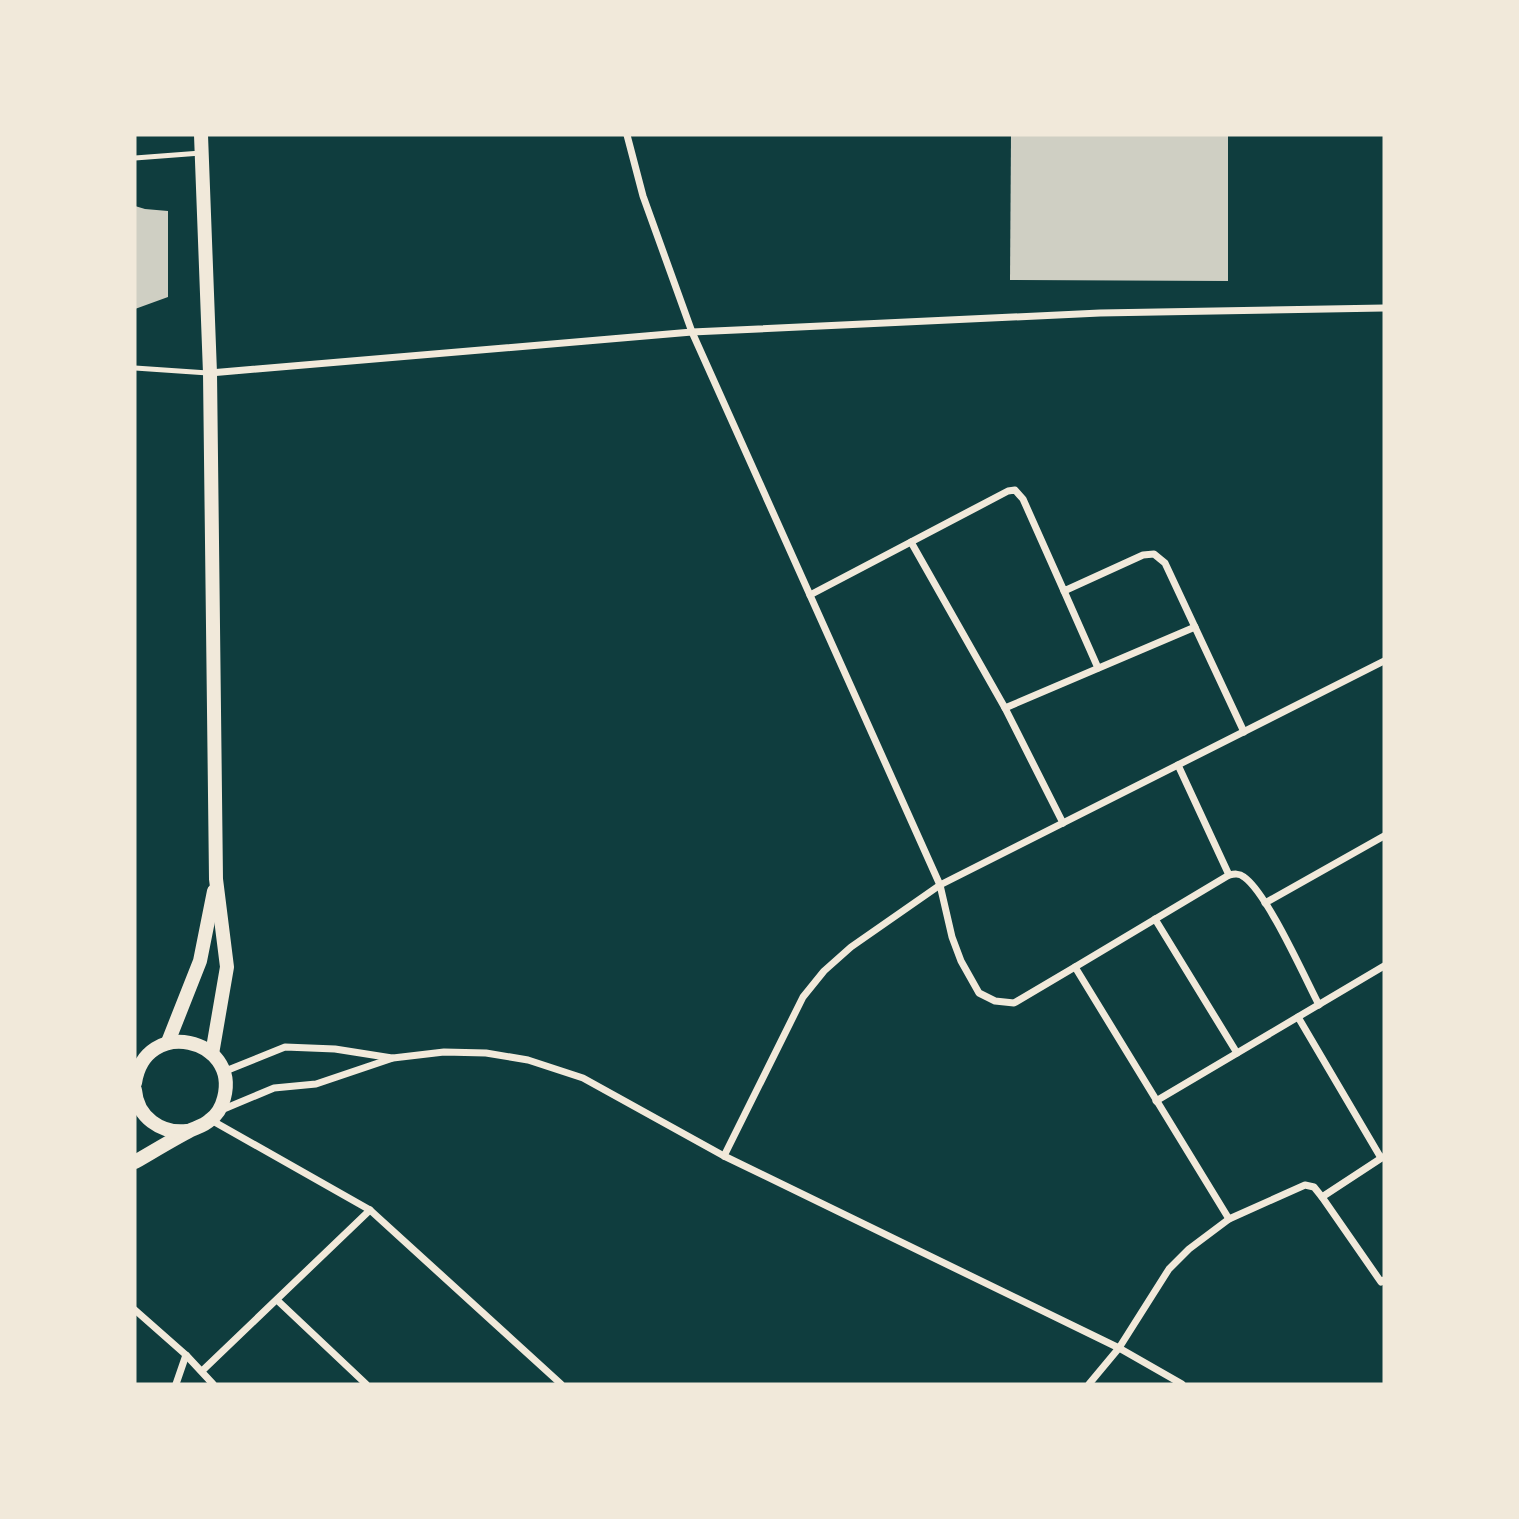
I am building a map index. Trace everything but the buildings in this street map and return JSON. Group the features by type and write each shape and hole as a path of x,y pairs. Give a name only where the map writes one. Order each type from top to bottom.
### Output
{"main road":[{"path":"201,135 210,373 216,879 227,967 212,1054"},
{"path":"169,1042 200,961 216,879"},
{"path":"135,1083 140,1065 146,1056 169,1042 194,1043 212,1054 223,1072 225,1093 214,1116 135,1162"},
{"path":"135,1090 137,1109 152,1122 171,1131 192,1130"}],"street":[{"path":"627,135 643,196 692,332 940,885 951,937 979,993 995,1001 1014,1003 1228,875 1240,874 1265,903 1319,1004"},
{"path":"210,373 692,332 1100,313 1384,308"},
{"path":"810,595 1015,489 1023,499 1098,668"},
{"path":"911,542 1005,708 1063,823"},
{"path":"1064,591 1143,555 1154,554 1165,564 1244,732"},
{"path":"1005,708 1195,627"},
{"path":"724,1156 803,997 824,971 851,947 940,885 1384,661"},
{"path":"1178,765 1228,875"},
{"path":"1265,903 1384,836"},
{"path":"1155,919 1237,1053"},
{"path":"1075,967 1228,1219"},
{"path":"1156,1101 1383,969"},
{"path":"1298,1017 1383,1157 1322,1197"},
{"path":"223,1072 285,1047 335,1049 393,1059"},
{"path":"214,1116 274,1088 316,1084 393,1059 444,1052 486,1053 528,1060 583,1078 724,1156 1119,1348 1182,1384"},
{"path":"214,1116 370,1210 561,1384"},
{"path":"1089,1384 1119,1348 1169,1269 1189,1249 1228,1219 1305,1185 1314,1187 1322,1197 1383,1283"},
{"path":"202,1371 370,1210"},
{"path":"277,1300 366,1384"},
{"path":"135,1310 186,1355 213,1384"},
{"path":"176,1384 186,1355"}],"lane":[{"path":"135,158 201,153"},
{"path":"135,368 210,373"}]}
